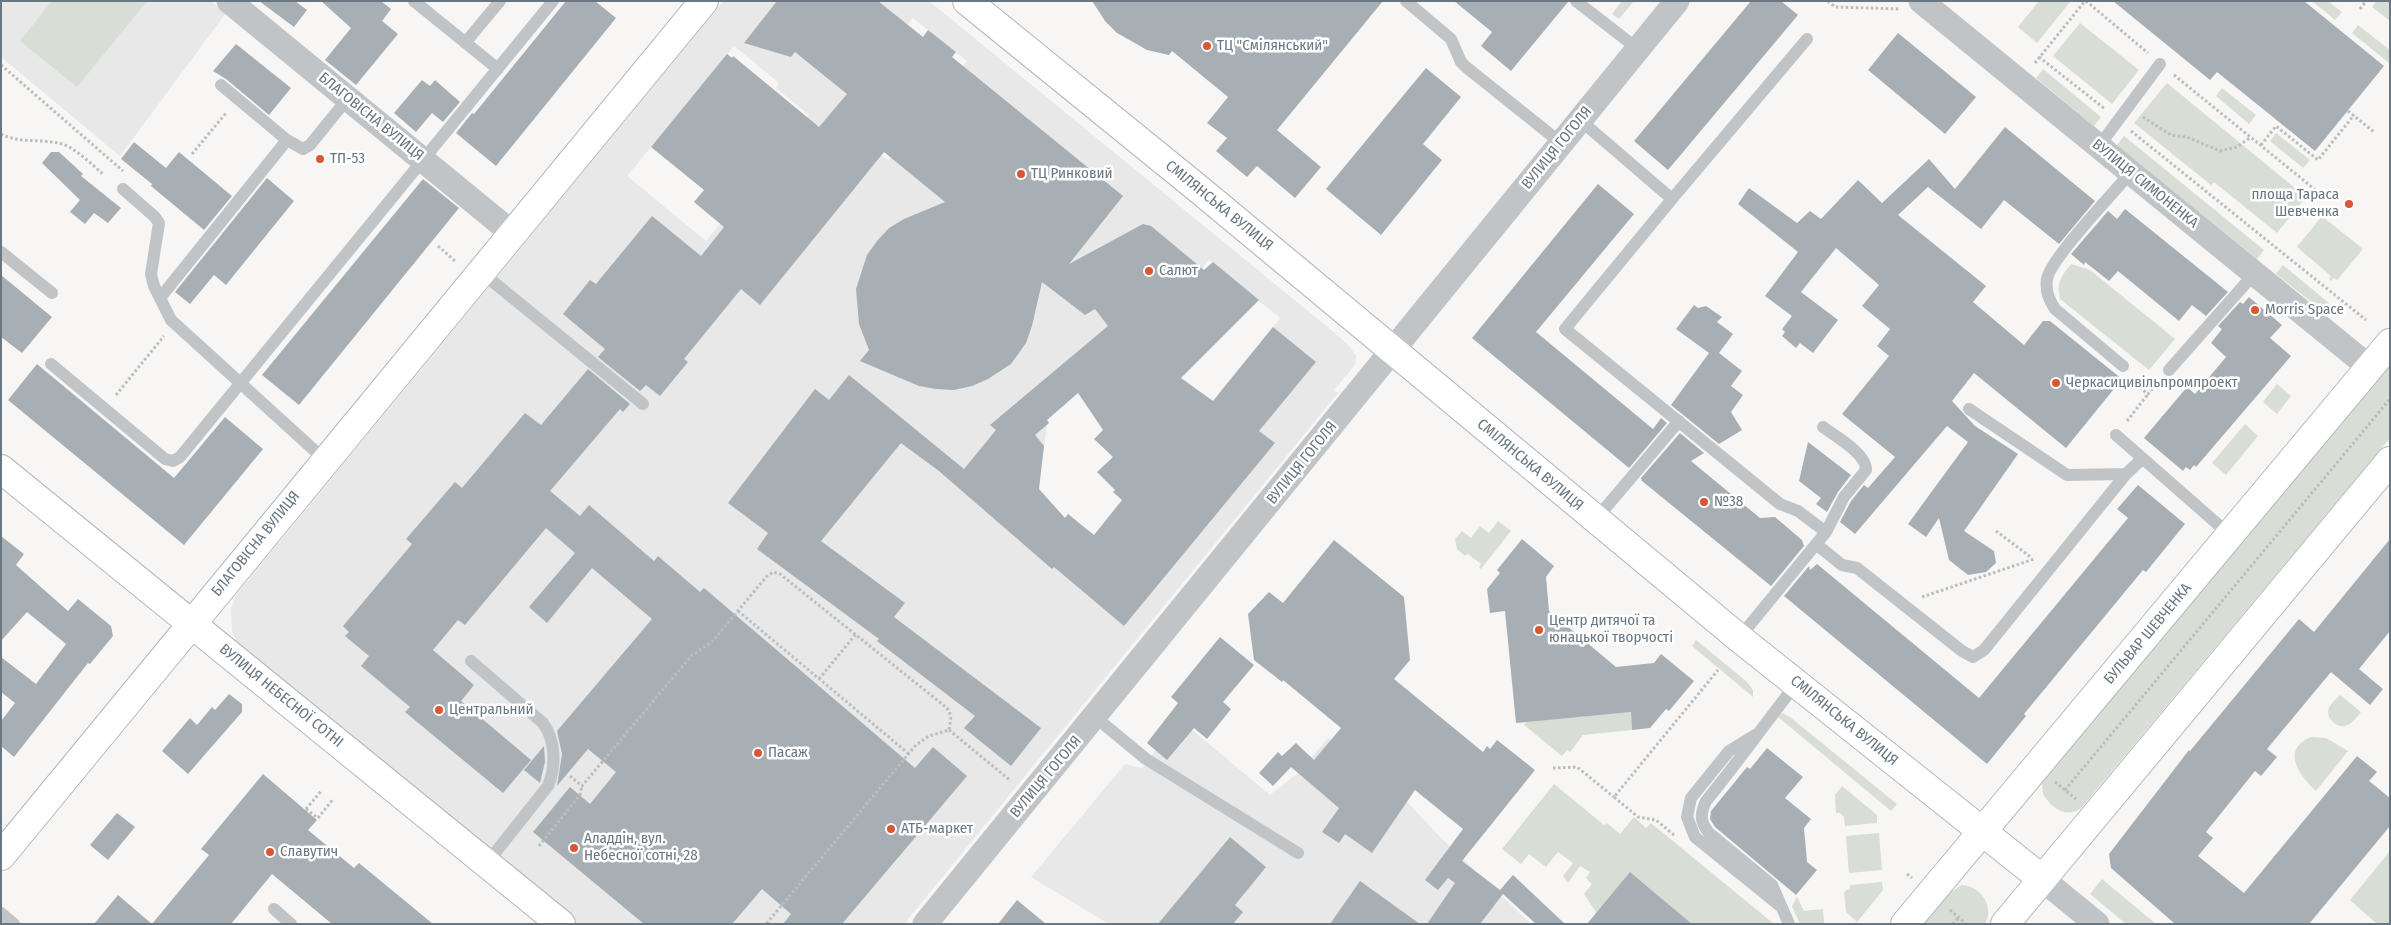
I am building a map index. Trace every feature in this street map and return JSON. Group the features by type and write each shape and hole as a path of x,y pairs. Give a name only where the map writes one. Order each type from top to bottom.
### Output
{"main road":[{"name":"БЛАГОВІСНА ВУЛИЦЯ","path":"1,856 704,1"},
{"name":"СМІЛЯНСЬКА ВУЛИЦЯ","path":"968,1 1394,351 1739,638 2042,879"},
{"name":"БУЛЬВАР ШЕВЧЕНКА","path":"1905,924 2390,343"},
{"path":"2005,924 2390,461"},
{"name":"ВУЛИЦЯ НЕБЕСНОЇ СОТНІ","path":"1,469 192,622 561,924"}],"street":[{"name":"БЛАГОВІСНА ВУЛИЦЯ","path":"229,1 512,233"},
{"name":"ВУЛИЦЯ ГОГОЛЯ","path":"925,924 1394,351 1423,310 1678,1"},
{"name":"ВУЛИЦЯ СИМОНЕНКА","path":"1912,5 2020,82 2370,367"},
{"name":"СМІЛЯНСЬКА ВУЛИЦЯ","path":"2042,879 2097,924"}],"lane":[{"path":"414,1 498,69"},
{"path":"465,43 500,1"},
{"path":"51,364 165,459 173,461 180,457 553,1"},
{"path":"1406,1 1446,34 1466,67 1561,143"},
{"path":"1576,1 1638,49"},
{"path":"1807,39 1565,329 1780,504 1798,511 1826,532"},
{"path":"2098,146 2160,64"},
{"path":"222,85 287,140 303,148 310,144 348,98"},
{"path":"1580,120 1672,200"},
{"path":"160,298 287,140"},
{"path":"2123,366 2055,309 2049,300 2047,279 2056,261 2130,172"},
{"path":"123,189 155,217 159,223 151,274 160,298 174,324 325,460"},
{"path":"1,252 52,293"},
{"path":"481,272 643,404"},
{"path":"2168,370 2254,274"},
{"path":"1969,410 2067,475 2126,474"},
{"path":"1596,519 1679,421"},
{"path":"1739,638 1826,532 1844,497 1866,470 1866,464 1860,456 1823,427"},
{"path":"2116,435 2230,535"},
{"path":"1816,544 1842,564 1857,568 1962,652 1973,657 1984,650 2126,474 2142,459"},
{"path":"472,661 543,723 552,746 553,770 548,786 487,863"},
{"path":"1789,924 1782,907 1695,837 1688,817 1692,798 1729,751 1755,735 1797,683"},
{"path":"1095,717 1146,758 1298,853"},
{"path":"274,909 291,924"},
{"path":"1,913 14,924"}],"path":[{"path":"1828,1 1835,7 1912,5"},
{"path":"2020,82 2085,1 2323,196"},
{"path":"2360,9 2366,1"},
{"path":"2039,57 2366,320"},
{"path":"1,65 123,169 123,189"},
{"path":"192,154 238,99"},
{"path":"2128,107 2171,135 2187,137 2220,152 2237,147 2251,137"},
{"path":"2348,111 2374,132"},
{"path":"2261,145 2276,126 2318,160 2354,115"},
{"path":"1,134 16,140 60,144 68,147 103,174"},
{"path":"104,408 174,324"},
{"path":"2123,366 2132,382 2148,394"},
{"path":"2116,435 2168,370"},
{"path":"2065,790 2390,399"},
{"path":"1996,531 2049,570"},
{"path":"1902,604 2033,559"},
{"path":"539,846 580,795 582,786 692,655 713,641 766,576 773,572 780,574 947,708 951,716 949,730"},
{"path":"738,610 909,754"},
{"path":"819,679 856,634"},
{"path":"766,924 924,738 949,730"},
{"path":"949,730 1029,796"},
{"path":"1553,768 1577,767 1614,797"},
{"path":"553,770 565,772 582,786"},
{"path":"2053,780 2078,800"},
{"path":"322,790 306,810 318,818 333,799"},
{"path":"1947,907 1966,924"},
{"path":"1953,924 1959,917"}],"shaded area":[{"path":"1,1 210,1 226,13 120,156 1,57"},
{"path":"52,1 147,1 77,87 20,41"},
{"path":"723,1 929,1 1336,334 1350,347 1356,356 1355,365 1334,390 1338,393 904,924 577,924 240,648 232,632 231,609 236,595","holes":["913,18 967,61 888,160 835,117","734,46 779,83 776,88 809,115 706,241 627,176","1209,260 1280,318 1218,394 1260,429 1121,601 1009,506 1041,468 1047,425 1049,423 1047,420 1155,323"]},
{"path":"1622,1 1634,1 1619,19 1612,14"},
{"path":"2039,1 2071,1 2037,43 2018,27"},
{"path":"2312,1 2328,1 2342,12 2335,20"},
{"path":"2376,1 2390,1 2390,21 2372,7"},
{"path":"2080,23 2139,70 2112,104 2053,56"},
{"path":"2358,25 2390,50 2389,63 2352,33"},
{"path":"2043,69 2101,117 2094,126 2036,78"},
{"path":"2167,83 2306,197 2277,233 2214,182 2211,185 2134,123"},
{"path":"2222,88 2256,115 2249,124 2216,96"},
{"path":"2276,133 2310,160 2303,168 2270,141"},
{"path":"2124,136 2264,250 2257,259 2117,145"},
{"path":"2322,216 2363,249 2337,280 2334,278 2331,281 2329,279 2331,276 2297,247"},
{"path":"2071,264 2090,270 2175,339 2149,370 2060,299 2060,280"},
{"path":"2283,265 2329,303 2323,311 2276,274"},
{"path":"2390,361 2390,438 2082,807 2077,811 2071,812 2060,811 2055,808 2043,794 2042,784 2044,779"},
{"path":"2277,384 2291,396 2277,414 2263,402"},
{"path":"2245,424 2258,436 2226,475 2212,463"},
{"path":"1498,521 1511,531 1481,569 1479,567 1481,564 1468,554 1465,556 1457,549 1455,539 1462,531 1471,538 1480,526 1489,533"},
{"path":"1696,640 1746,681 1753,690 1753,697 1692,646"},
{"path":"2340,695 2361,712 2352,722 2345,726 2335,724 2330,718 2328,711"},
{"path":"1631,712 1632,730 1583,735 1570,752 1567,750 1562,756 1524,725 1527,721"},
{"path":"1172,713 1270,795 1298,773 1328,738 1384,777 1439,836 1531,924 1109,924 1031,877 1125,764 1142,768 1156,750 1147,743"},
{"path":"1782,713 1790,717 1897,804 1891,811 1778,717"},
{"path":"2311,737 2326,738 2348,751 2316,791 2299,771 2295,756 2296,749 2302,742"},
{"path":"1554,784 1604,825 1607,823 1620,834 1634,817 1646,828 1651,823 1774,924 1692,924 1630,872 1598,915 1584,894 1592,884 1586,878 1590,872 1580,866 1568,883 1563,876 1573,863 1558,852 1546,867 1529,854 1521,864 1502,849"},
{"path":"1842,786 1877,815 1877,823 1845,826 1844,817 1840,813 1836,813 1835,795"},
{"path":"1879,833 1882,870 1849,873 1846,836"},
{"path":"2390,851 2390,924 2377,924 2350,900"},
{"path":"2102,879 2156,924 2126,924 2090,894"},
{"path":"1882,882 1883,890 1857,922 1846,912 1844,892 1850,888 1850,885"},
{"path":"1962,885 1975,889 1984,898 1988,911 1985,924 1923,924 1949,893"},
{"path":"1797,897 1804,911 1823,909 1824,924 1800,924 1792,906"}],"building":[{"path":"259,1 295,1 307,10 294,27"},
{"path":"321,1 381,1 391,9 382,21 398,34 356,85 325,60 351,28"},
{"path":"566,1 595,1 616,18 496,166 456,133 472,113 474,114"},
{"path":"777,1 878,1 923,37 928,30 956,52 952,57 1123,196 1069,264 1143,224 1151,226 1204,270 1213,262 1259,300 1181,378 1213,401 1273,327 1316,362 1259,431 1275,443 1124,626 1054,567 1052,569 939,471 901,443 821,541 905,603 894,617 1041,728 1011,766 964,728 975,716 877,641 879,639 757,549 768,533 728,503 815,389 829,400 849,375 964,469 996,430 990,425 1108,326 1095,309 1085,315 1042,282 1026,343 1011,364 988,379 972,386 954,390 919,386 860,361 869,350 859,324 856,289 867,255 889,228 904,219 945,202 884,152 760,305 741,289 684,359 688,362 660,396 646,385 640,391 598,357 605,349 563,314 590,280 596,284 652,216 701,256 724,227 694,202 704,190 651,147 727,54 732,58 733,56 819,127 847,94 795,52 791,57 744,43","holes":["1078,393 1103,430 1094,439 1113,457 1097,472 1122,500 1094,535 1068,514 1065,518 1039,489 1044,446 1035,435 1049,423 1047,420"]},
{"path":"1092,1 1383,1 1277,130 1321,167 1295,198 1257,166 1247,177 1216,151 1227,138 1207,123 1228,97 1172,51 1169,55 1147,50 1117,33 1105,21"},
{"path":"1454,1 1568,2 1511,71 1481,46 1492,32"},
{"path":"1751,1 1781,1 1798,15 1668,170 1634,141"},
{"path":"2113,1 2304,1 2384,66 2315,151 2217,72 2210,80"},
{"path":"1898,33 1976,97 1945,134 1868,70"},
{"path":"236,44 291,88 269,115 226,79 213,71"},
{"path":"1426,68 1461,97 1423,144 1442,160 1381,235 1326,189"},
{"path":"422,80 430,86 435,80 460,102 443,122 432,113 416,132 394,113"},
{"path":"2005,127 2095,201 2059,244 2004,200 1981,229 1928,187 1898,215 1986,286 1973,302 2024,345 2043,321 2050,321 2122,379 2066,448 1974,373 1952,401 1975,426 2018,454 1964,531 1994,551 1996,563 1986,572 1968,575 1949,560 1939,518 1926,537 1908,524 1968,442 1947,426 1855,534 1840,522 1851,501 1864,485 1868,488 1895,457 1842,414 1889,356 1877,346 1890,329 1862,306 1879,285 1836,248 1801,292 1838,320 1813,353 1800,343 1796,348 1782,336 1785,332 1782,329 1792,316 1765,296 1798,252 1738,204 1749,188 1797,223 1810,211 1821,219 1858,180 1882,203 1929,159 1955,189"},
{"path":"134,142 166,168 179,152 232,196 204,230 121,159"},
{"path":"51,152 59,152 83,174 81,176 121,208 108,223 94,213 85,224 70,212 80,200 42,163"},
{"path":"267,178 294,201 226,285 214,275 190,304 175,292"},
{"path":"423,179 459,208 299,405 262,375"},
{"path":"1598,184 1634,214 1536,332 1653,429 1661,418 1667,423 1629,468 1472,338"},
{"path":"2125,209 2228,292 2206,316 2192,305 2179,321 2118,271 2109,281 2085,262 2084,265 2071,254 2108,211 2117,219"},
{"path":"1,275 52,317 22,353 1,337"},
{"path":"2249,297 2282,325 2270,338 2291,356 2196,467 2194,465 2190,470 2186,467 2183,471 2144,438 2187,387 2195,394 2226,357 2211,343 2222,329 2218,326 2240,302 2243,304"},
{"path":"1694,305 1698,308 1706,306 1722,317 1717,322 1733,334 1719,353 1742,371 1731,386 1743,395 1731,412 1742,430 1719,444 1671,405 1709,353 1676,329"},
{"path":"37,364 174,478 225,417 263,449 184,545 8,400"},
{"path":"588,369 630,404 623,412 620,409 550,491 580,516 589,505 654,561 658,556 700,592 704,588 915,768 933,747 967,776 842,924 783,924 791,914 762,889 732,924 644,924 533,832 570,787 590,804 616,772 588,749 557,786 562,754 557,731 652,619 592,568 547,623 529,607 575,553 546,528 465,625 458,620 433,650 474,685 461,701 531,760 503,793 405,712 410,707 361,666 369,656 345,636 349,632 343,626 412,544 406,539 455,482 462,488 525,413 541,425"},
{"name":"№38","path":"1680,433 1704,453 1691,461 1760,518 1775,517 1802,540 1804,546 1771,586 1642,481 1641,478"},
{"path":"1808,442 1851,475 1838,492 1827,512 1816,504 1821,498 1799,481"},
{"path":"2138,485 2185,524 2146,572 2143,570 2024,714 2026,716 1987,764 1784,596 1809,566 1810,570 1817,564 1979,698 2128,518 2117,509"},
{"path":"1,536 24,554 16,565 68,611 78,599 111,626 113,636 90,664 88,663 14,757 1,746 1,721 15,703 1,692 1,657 36,684 66,644 27,612 1,641"},
{"name":"Центр дитячої та юнацької творчості","path":"1522,539 1554,566 1546,577 1549,611 1616,667 1654,663 1661,654 1694,681 1669,711 1666,709 1650,728 1632,730 1631,712 1516,723 1505,611 1490,613 1487,589 1500,573 1497,570"},
{"path":"2390,539 2390,631 2359,669 2383,689 2370,705 2331,672 2267,749 2277,757 2261,776 2255,771 2206,832 2213,838 2198,856 2244,893 2357,756 2377,772 2369,781 2390,798 2390,826 2309,924 2175,924 2111,868 2109,854 2189,750 2299,619 2314,632"},
{"path":"1334,540 1404,597 1410,660 1394,679 1483,752 1487,746 1490,749 1497,740 1535,770 1462,861 1500,890 1513,875 1565,924 1536,924 1503,894 1480,924 1427,924 1455,883 1448,878 1438,890 1425,880 1463,829 1415,790 1372,853 1345,834 1339,843 1322,832 1339,808 1291,767 1273,786 1259,773 1278,752 1282,756 1296,743 1314,760 1341,728 1283,680 1282,682 1254,660 1248,614 1269,592 1283,603"},
{"path":"1220,637 1254,665 1223,702 1231,709 1207,739 1194,728 1167,760 1147,743 1178,703 1171,697"},
{"path":"229,694 242,704 242,712 188,774 162,751 190,718 197,725 212,707 215,710"},
{"path":"544,746 545,762 540,783 524,770"},
{"path":"1767,748 1803,777 1785,798 1811,819 1804,828 1807,862 1817,870 1796,895 1715,827 1710,819 1711,811 1747,767 1750,769"},
{"name":"Славутич","path":"263,774 317,820 308,830 354,868 359,863 433,924 332,924 272,874 231,924 152,924 209,855 201,849"},
{"path":"117,813 135,827 108,860 90,845"},
{"path":"1230,837 1266,867 1235,905 1243,912 1233,924 1158,924"},
{"path":"1630,872 1692,924 1587,924"},
{"path":"1360,881 1420,924 1330,924"},
{"path":"118,895 152,924 94,924"},
{"path":"1017,900 1046,924 998,924"}],"place":[{"name":"ТЦ \"Смілянський\"","path":"1207,46"},
{"name":"ТП-53","path":"320,159"},
{"name":"ТЦ Ринковий","path":"1021,174"},
{"name":"площа Тараса Шевченка","path":"2349,204"},
{"name":"Салют","path":"1149,271"},
{"name":"Morris Space","path":"2255,310"},
{"name":"Черкасицивільпромпроект","path":"2056,383"},
{"name":"№38","path":"1704,502"},
{"name":"Центр дитячої та юнацької творчості","path":"1539,630"},
{"name":"Центральний","path":"439,710"},
{"name":"Пасаж","path":"758,753"},
{"name":"АТБ-маркет","path":"891,829"},
{"name":"Аладдін, вул. Небесної сотні, 28","path":"574,848"},
{"name":"Славутич","path":"270,852"}]}
